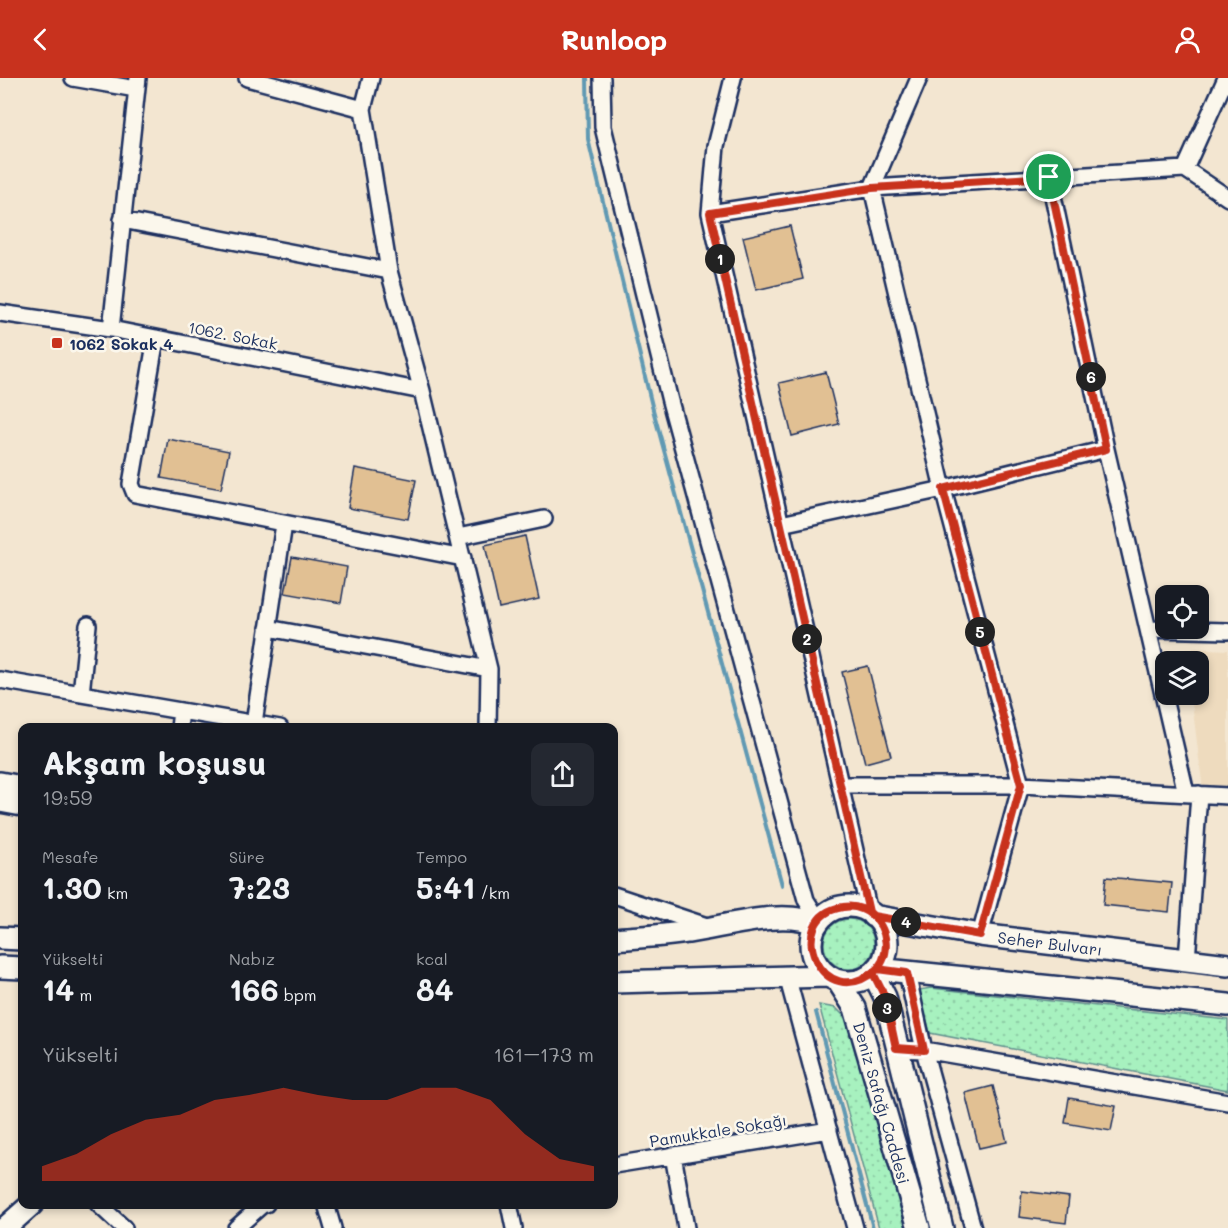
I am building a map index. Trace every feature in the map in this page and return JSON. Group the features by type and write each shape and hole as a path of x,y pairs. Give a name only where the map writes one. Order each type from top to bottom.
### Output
{"main road":[{"path":"0,783 18,786"},
{"path":"0,801 18,804"},
{"path":"618,982 787,976 859,981 875,971 883,960 886,939 883,929 871,914 849,906 838,908 818,923 811,939 814,960 833,978"},
{"name":"Seher Bulvarı","path":"871,914 980,935 1228,965"},
{"path":"618,939 785,917 818,923"},
{"path":"0,938 18,939"},
{"path":"0,967 18,968"},
{"path":"875,971 1228,1005"},
{"name":"Deniz Safağı Caddesi","path":"875,971 885,997 942,1228"},
{"name":"Deniz Safağı Caddesi","path":"833,978 855,1008 919,1228"},
{"path":"5,1228 26,1209"}],"street":[{"path":"73,78 137,83 111,329"},
{"path":"247,78 363,109"},
{"path":"371,78 363,109 389,271 422,391 489,669 488,723"},
{"path":"602,78 603,127 670,400 806,900 818,923"},
{"path":"733,78 716,146 710,213 871,914"},
{"path":"919,78 872,188 943,489 1021,785 980,935"},
{"path":"1185,169 1226,78"},
{"path":"710,213 872,188 1185,169 1228,198"},
{"path":"1049,177 1106,449 1148,629 1192,793 1187,960"},
{"path":"122,220 389,271"},
{"name":"1062. Sokak","path":"0,313 111,329 422,391"},
{"path":"156,338 131,484 138,496 463,558"},
{"path":"781,524 943,489 1106,449"},
{"path":"458,537 544,519"},
{"path":"0,680 254,723 284,524"},
{"path":"81,694 88,625"},
{"path":"268,628 489,669"},
{"path":"1148,629 1228,631"},
{"path":"180,723 181,711"},
{"path":"841,785 1021,785 1228,796"},
{"path":"618,896 713,928"},
{"path":"907,973 924,1050 973,1228"},
{"path":"787,976 855,1228"},
{"path":"896,1048 924,1050 1228,1102"},
{"name":"Pamukkale Sokağı","path":"618,1164 829,1130"},
{"path":"673,1155 686,1228"},
{"path":"103,1209 124,1228"},
{"path":"236,1228 257,1209"},
{"path":"327,1209 333,1228"},
{"path":"510,1209 514,1228"}],"shaded area":[{"path":"1186,648 1228,650 1228,792 1203,790 1192,705 1209,705 1209,651 1186,651"}],"green space":[{"path":"849,919 863,923 870,930 874,944 870,958 863,965 849,969 835,965 828,958 824,944 828,930 835,923"},
{"path":"931,988 1228,1020 1228,1090 930,1033 919,990"},
{"path":"819,1005 836,1008 848,1020 906,1228 879,1228"}],"building":[{"path":"790,226 803,279 756,290 743,237"},
{"path":"826,372 839,424 792,436 779,383"},
{"path":"168,439 229,451 221,489 161,478"},
{"path":"355,468 416,480 408,519 348,508"},
{"path":"525,536 539,599 499,608 485,545"},
{"path":"292,557 347,567 341,603 285,593"},
{"path":"868,666 891,756 865,763 842,672"},
{"path":"1106,877 1172,883 1169,912 1103,905"},
{"path":"993,1086 1007,1142 979,1148 965,1093"},
{"path":"1069,1098 1116,1106 1111,1131 1065,1123"},
{"path":"1022,1191 1069,1197 1066,1223 1019,1217"}],"waterway":[{"path":"587,78 588,139 652,406 782,885"},
{"path":"816,1012 873,1228"}],"place":[{"name":"1062 Sokak 4","path":"57,343"}],"route":[{"path":"1049,177 872,188 710,213 869,912 873,916 878,919 886,939 883,960 873,973 885,997 896,1048 924,1050 907,973 877,969 873,973 869,976 859,981 838,981 828,976 814,960 811,949 814,928 828,912 849,906 860,908 873,916 980,935 1021,785 943,489 1106,449 1049,177"}]}
